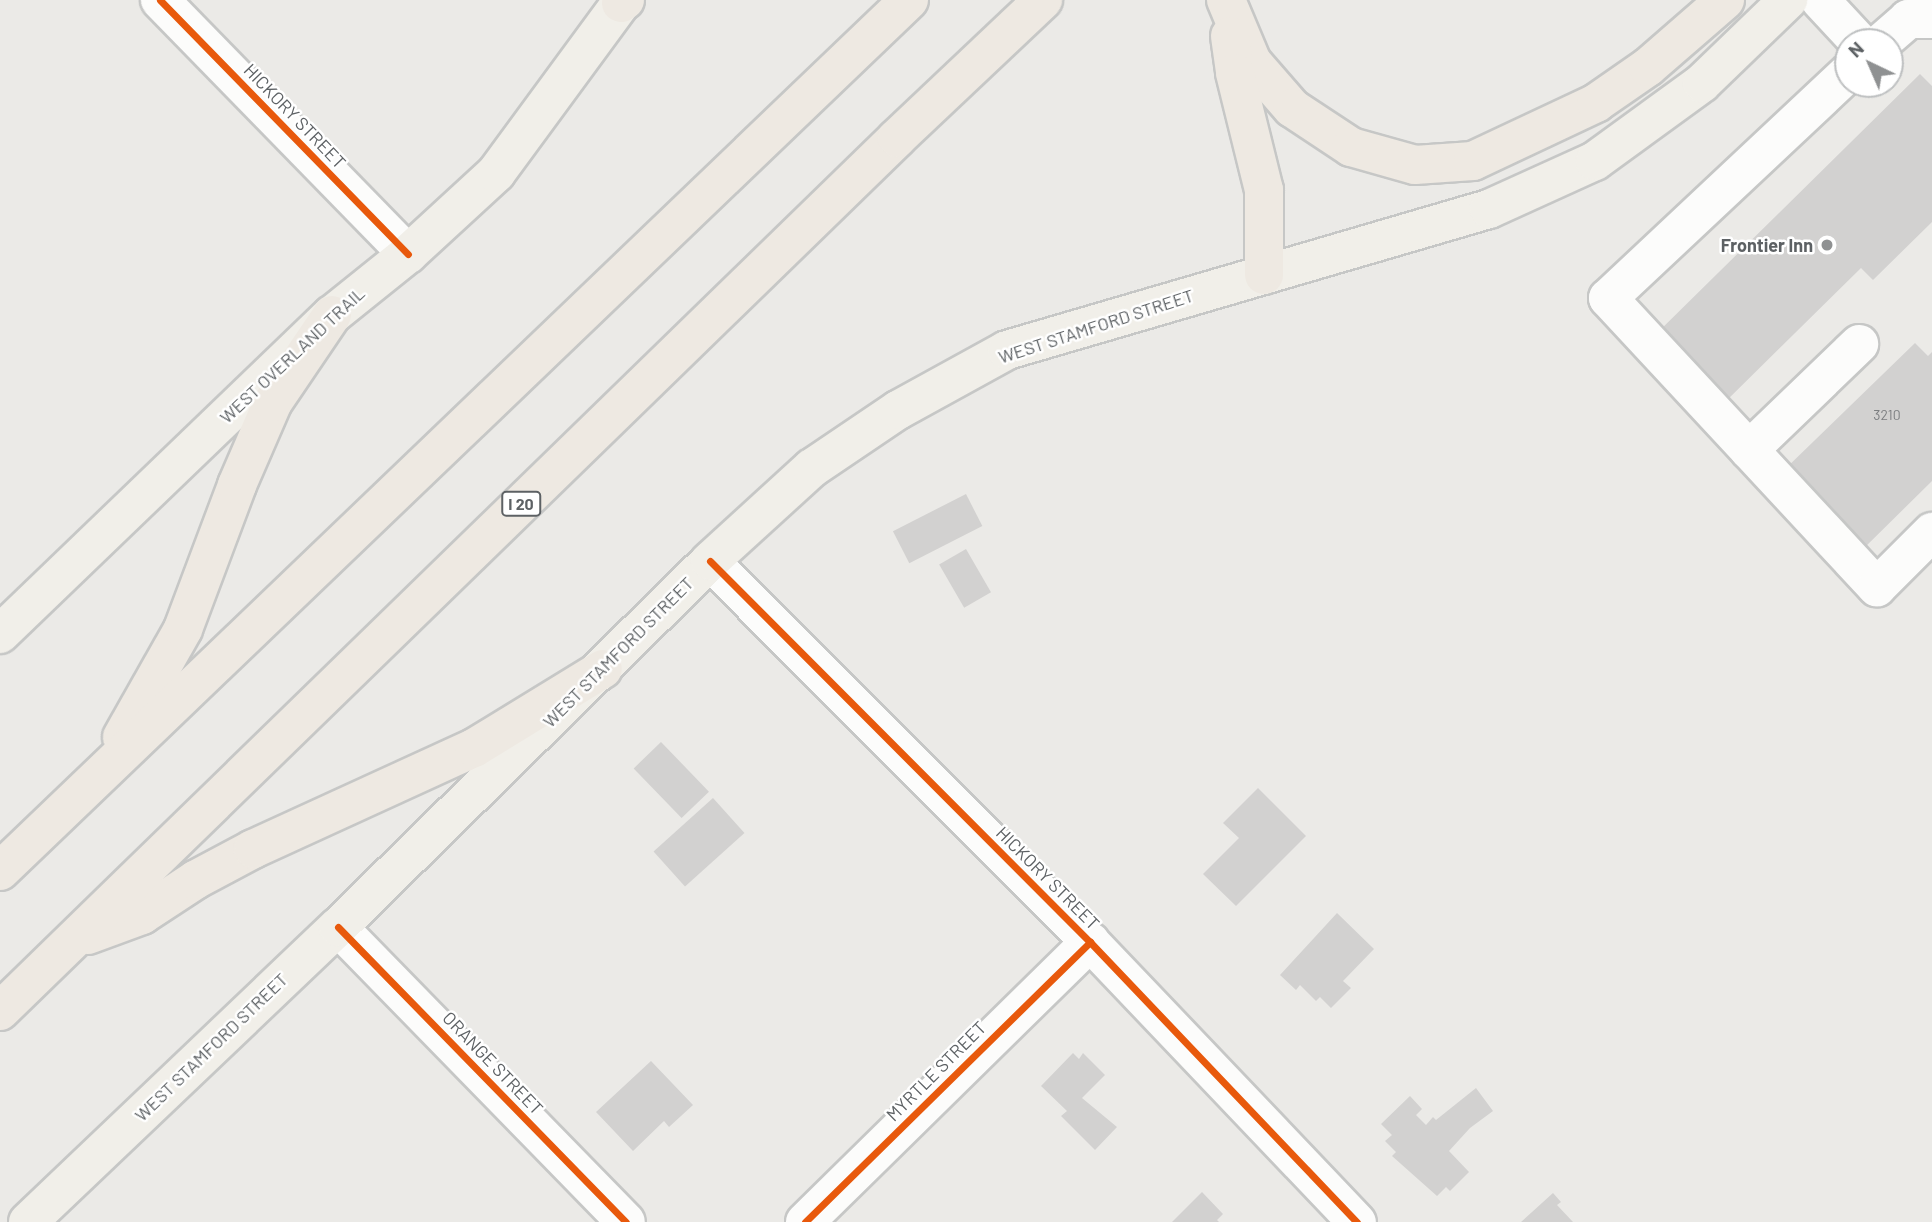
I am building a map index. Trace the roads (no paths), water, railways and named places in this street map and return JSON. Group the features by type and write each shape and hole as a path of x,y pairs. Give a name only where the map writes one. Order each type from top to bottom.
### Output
{"highway":[{"path":"0,871 909,0"},
{"name":"I 20","path":"0,1011 897,138 1043,0"},
{"path":"1226,2 1252,62 1292,108 1351,147 1415,166 1473,161 1596,103 1648,67 1725,0"},
{"path":"1226,2 1235,73 1264,190 1264,275"},
{"path":"101,772 183,629 237,485 273,402 332,314"},
{"path":"73,941 142,915 195,880 253,849 403,783 474,748 603,669"}],"main road":[{"name":"WEST STAMFORD STREET","path":"28,1222 338,927 710,561 811,468 898,410 1007,350 1489,209 1595,161 1702,83 1788,0"},
{"name":"WEST OVERLAND TRAIL","path":"0,634 332,314 408,254 496,173 623,1"}],"street":[{"name":"HICKORY STREET","path":"160,0 408,254"},
{"path":"1820,0 1846,28"},
{"path":"1898,28 1908,19 1932,19"},
{"path":"1834,86 1608,298 1877,587 1932,532"},
{"path":"1749,450 1859,344"},
{"name":"HICKORY STREET","path":"710,561 1090,942 1357,1222"},
{"name":"ORANGE STREET","path":"338,927 626,1222"},
{"name":"MYRTLE STREET","path":"805,1222 1090,942"}],"place":[{"name":"Frontier Inn","path":"1827,245"}]}
